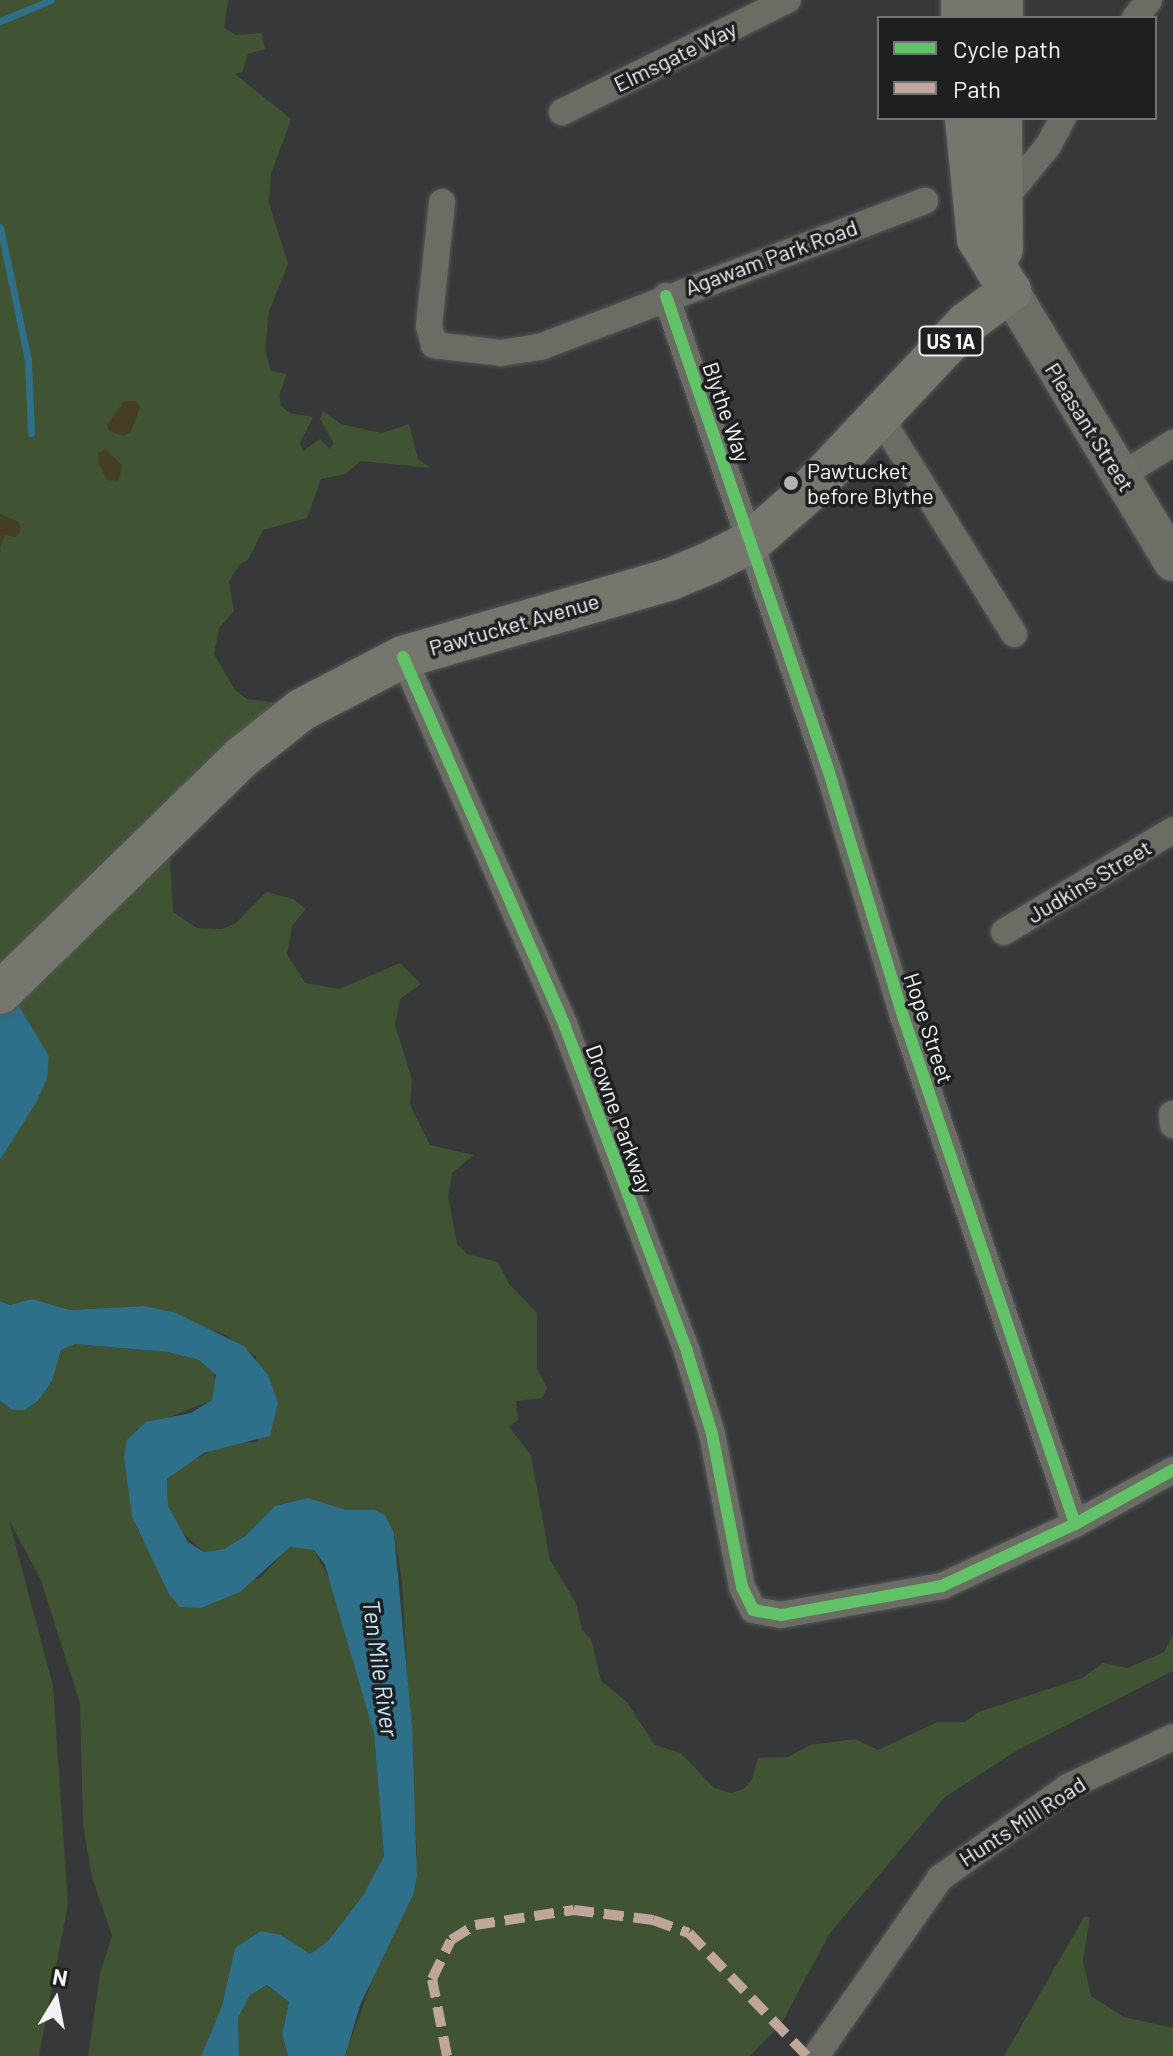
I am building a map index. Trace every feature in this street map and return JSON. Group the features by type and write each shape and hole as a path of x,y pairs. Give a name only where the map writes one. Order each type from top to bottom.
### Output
{"main road":[{"path":"966,120 978,239 1003,276"},
{"path":"1001,120 1002,202 1006,240 1003,276"},
{"name":"Pawtucket Avenue","path":"11,982 271,733 333,692 403,657 671,579 751,542 880,417 967,323 1003,276"},
{"name":"Pleasant Street","path":"1003,276 1173,562"}],"street":[{"name":"Elmsgate Way","path":"562,112 788,0"},
{"path":"1137,16 1149,0"},
{"path":"1002,202 1048,146 1062,120"},
{"name":"Agawam Park Road","path":"442,202 429,326 434,345 501,353 540,347 666,296 925,201"},
{"name":"Blythe Way","path":"666,296 751,542"},
{"path":"880,417 1014,634"},
{"path":"1121,476 1173,443"},
{"name":"Hope Street","path":"751,542 903,1016 1075,1524"},
{"name":"Drowne Parkway","path":"403,657 564,1024 687,1352 712,1434 742,1587 753,1610 781,1615 942,1586 1075,1524"},
{"name":"Judkins Street","path":"1004,932 1173,830"},
{"path":"1172,1114 1173,1125"},
{"path":"1075,1524 1173,1470"},
{"name":"Hunts Mill Road","path":"816,2056 940,1878 1068,1787 1173,1737"}],"green space":[{"path":"0,0 228,0 224,28 236,35 262,33 265,49 248,54 242,72 235,74 291,119 271,174 269,203 288,264 269,311 265,350 271,371 287,374 279,395 281,406 290,413 313,417 300,443 303,451 320,439 330,449 334,444 320,419 323,411 341,424 382,433 409,424 418,459 431,468 361,461 345,474 321,479 307,518 263,530 248,560 239,565 229,582 234,611 219,628 214,654 235,690 247,699 279,703 160,847 170,859 173,912 197,928 222,929 236,923 266,892 293,899 306,909 292,926 287,954 305,983 339,989 400,963 421,984 400,999 395,1025 412,1080 410,1105 430,1145 474,1155 452,1173 448,1197 457,1244 467,1254 498,1262 509,1284 537,1313 537,1368 547,1388 542,1398 516,1401 518,1420 509,1427 531,1455 550,1560 576,1603 582,1630 591,1639 601,1681 626,1701 655,1745 681,1753 714,1788 731,1793 744,1789 752,1779 758,1758 788,1757 810,1745 855,1739 878,1750 937,1722 965,1722 978,1712 1082,1678 1103,1663 1128,1668 1164,1652 1173,1635 1173,1671 1016,1751 945,1797 830,1933 781,2024 750,2056 345,2056 417,1855 402,1582 394,1533 385,1516 375,1510 346,1510 308,1499 275,1506 245,1536 224,1549 204,1552 179,1530 168,1506 167,1479 177,1468 228,1443 258,1442 256,1356 224,1334 144,1306 70,1310 32,1299 10,1305 0,1301 0,1160 49,1056 0,974"},
{"path":"75,1344 167,1352 199,1360 213,1370 218,1387 213,1400 136,1430 132,1517 157,1565 259,1579 289,1547 314,1550 333,1586 374,1734 384,1856 378,1875 328,1941 310,1954 281,1935 235,1948 222,2006 201,2056 88,2056 100,1974 112,1936 92,1877 83,1825 80,1703 40,1578 9,1520 53,1686 68,1904 39,2056 0,2056 0,1401 12,1410 25,1410 38,1401 52,1380 61,1350"},
{"path":"1084,1917 1090,1917 1083,1961 1091,1996 1124,2017 1173,2028 1173,2056 1004,2056"},
{"path":"267,1985 289,2002 282,2034 288,2056 239,2056 238,2018 250,1995"}],"sand":[{"path":"124,401 136,401 140,407 131,432 124,436 109,431 107,425"},
{"path":"105,449 122,465 119,481 107,480 99,464 98,454"},
{"path":"0,514 19,522 21,530 16,537 5,535 0,548"}],"water":[{"path":"0,974 49,1056 47,1078 36,1103 0,1160"},
{"name":"Ten Mile River","path":"32,1299 70,1310 144,1306 176,1313 244,1346 268,1375 278,1403 270,1436 204,1453 167,1479 168,1506 188,1542 204,1552 224,1549 245,1536 275,1506 308,1498 346,1510 375,1510 385,1515 394,1533 412,1727 417,1876 413,1895 361,2003 345,2056 288,2056 282,2034 289,2002 267,1985 250,1995 238,2018 239,2056 201,2056 222,2006 235,1948 261,1931 281,1935 310,1954 328,1941 364,1894 384,1856 374,1734 325,1565 314,1550 290,1547 240,1592 201,1608 180,1607 169,1594 132,1517 124,1457 127,1440 146,1422 191,1413 212,1400 216,1375 199,1360 167,1352 75,1344 61,1350 52,1381 38,1401 25,1410 12,1410 0,1401 0,1301 10,1305"}],"waterway":[{"path":"0,21 51,0"},
{"path":"0,227 28,360 31,433"}],"marked path":[{"path":"447,2056 432,1979 451,1940 475,1925 574,1910 653,1920 689,1933 807,2056"}],"cycle path":[{"path":"666,296 828,769 903,1016 1075,1524"},
{"path":"403,657 564,1024 687,1352 712,1434 742,1587 753,1610 781,1615 942,1586 1075,1524 1173,1470"}],"place":[{"name":"Pawtucket before Blythe","path":"791,483"}]}
